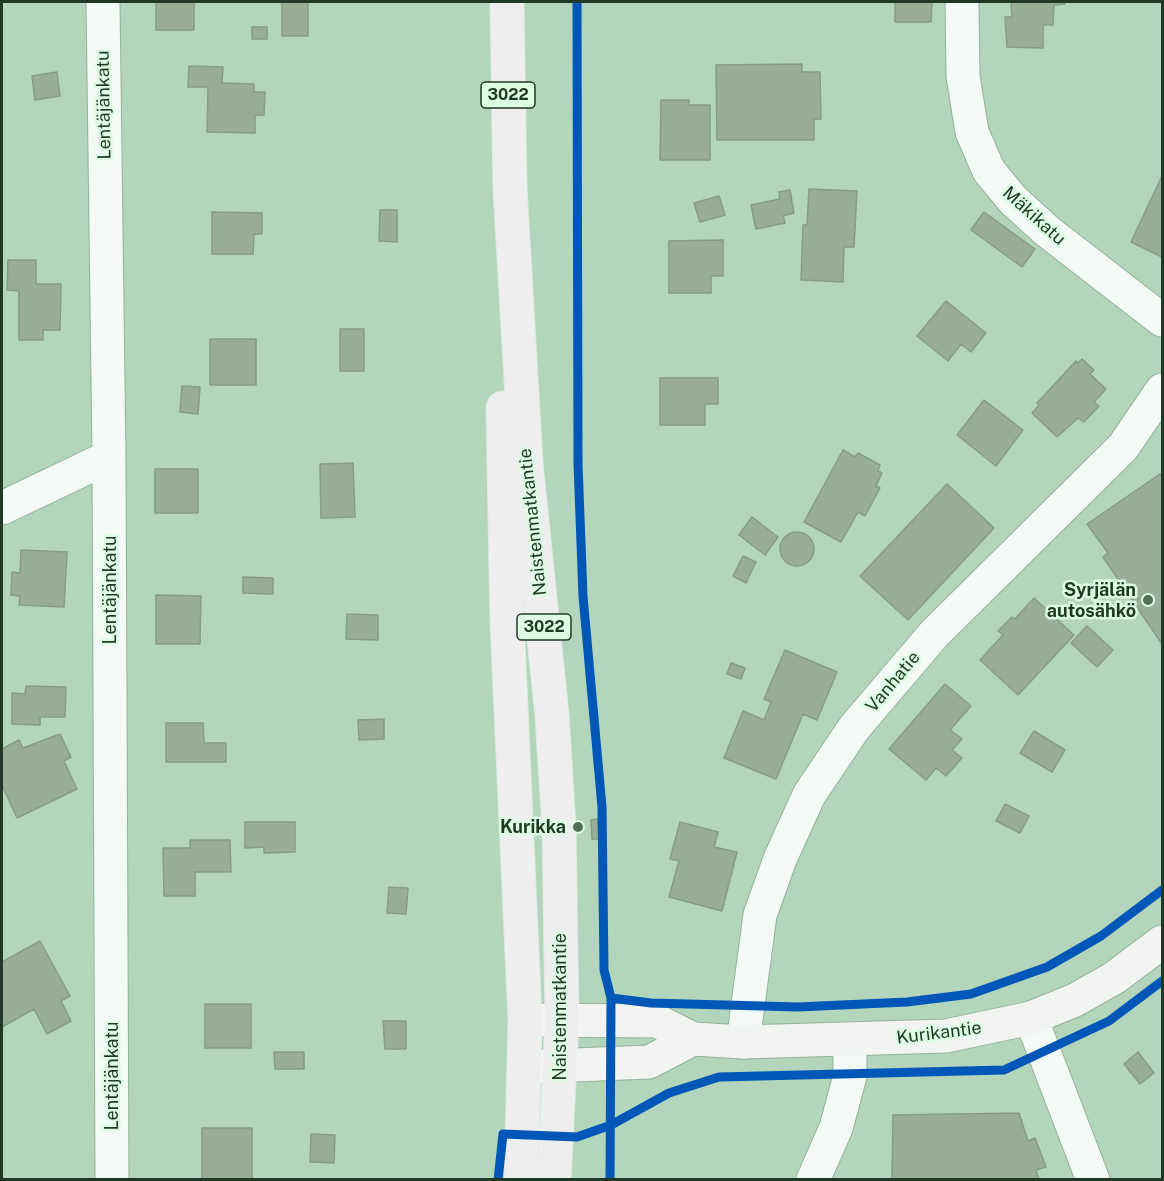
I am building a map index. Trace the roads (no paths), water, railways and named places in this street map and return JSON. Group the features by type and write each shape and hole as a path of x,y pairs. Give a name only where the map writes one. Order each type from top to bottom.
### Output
{"main road":[{"name":"Naistenmatkantie","path":"507,2 510,189 526,464 553,737 559,828 562,1020 554,1179"},
{"name":"Naistenmatkantie","path":"510,189 502,323 503,507 525,1020 521,1179"},
{"name":"Kurikantie","path":"525,1020 657,1021 693,1039 743,1042 850,1041 946,1036 1031,1018 1075,1000 1114,978 1162,942"},
{"path":"525,1066 650,1062 693,1039"}],"street":[{"name":"Lentäjänkatu","path":"103,2 109,457 112,1179"},
{"name":"Mäkikatu","path":"962,2 963,76 972,132 989,171 1013,200 1047,231 1162,320"},
{"name":"Vanhatie","path":"743,1042 760,915 780,859 809,795 854,728 934,634 1123,447 1162,390"},
{"path":"2,508 109,457"},
{"path":"1031,1018 1093,1179"},
{"path":"813,1179 836,1128 849,1076 850,1041"}],"place":[{"name":"Syrjälän autosähkö","path":"1148,600"},
{"name":"Kurikka","path":"578,827"}]}
